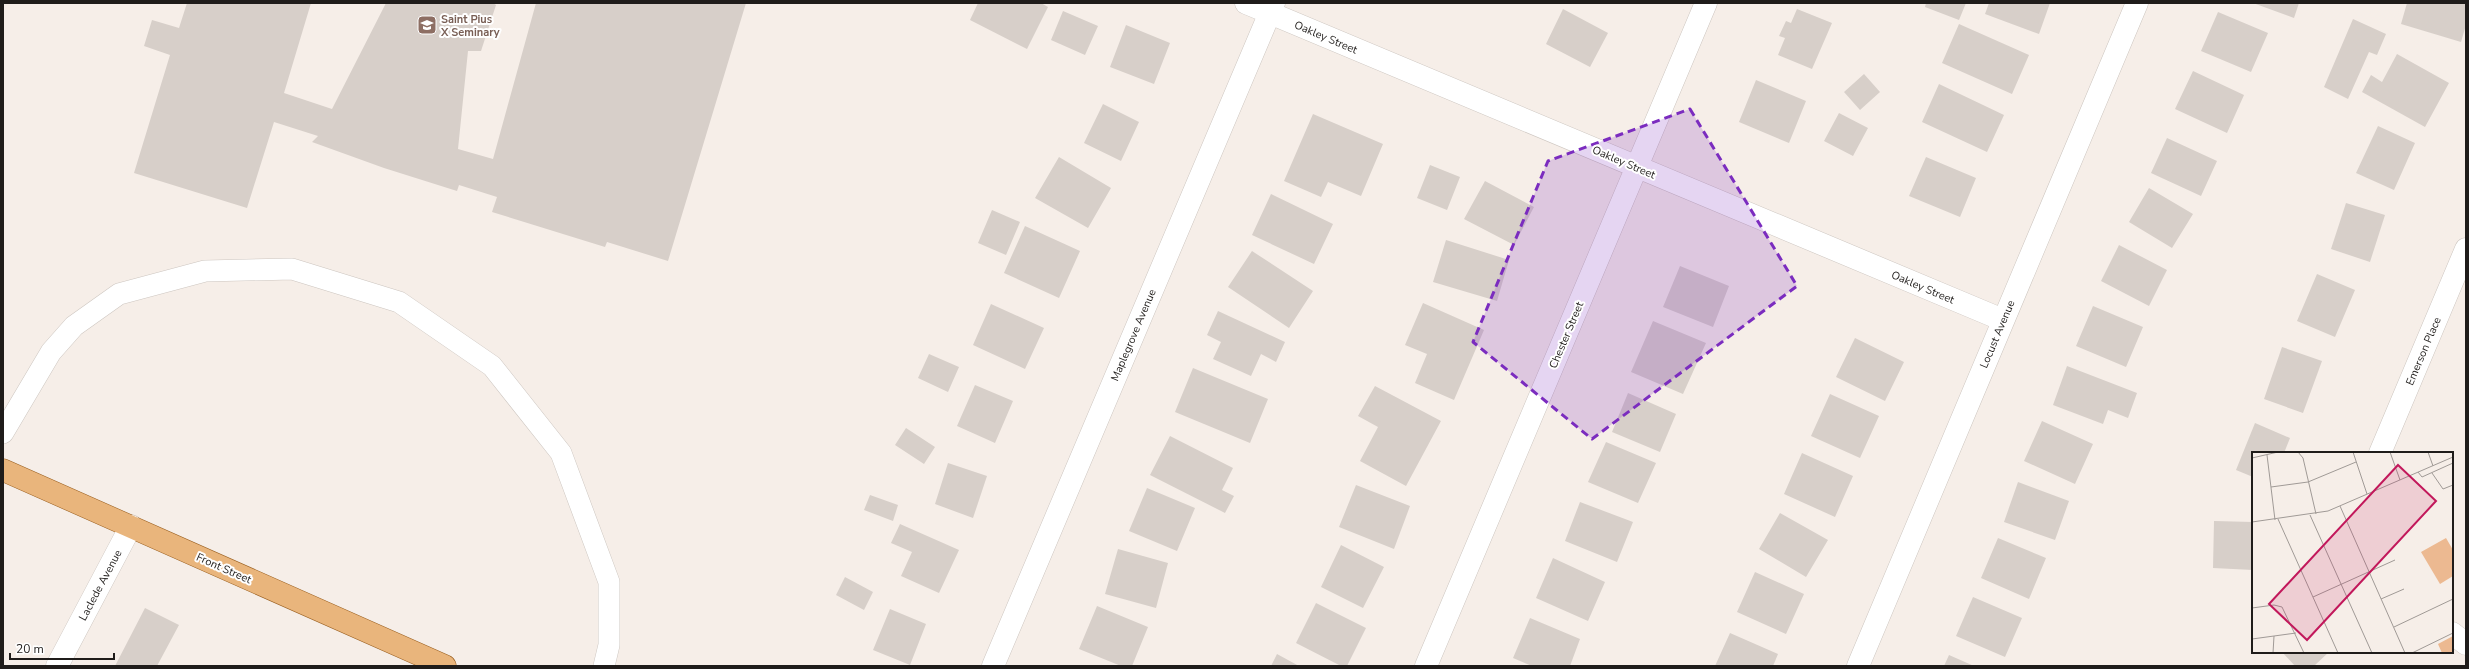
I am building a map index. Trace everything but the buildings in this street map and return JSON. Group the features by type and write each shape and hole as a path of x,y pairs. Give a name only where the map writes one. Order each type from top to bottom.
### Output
{"main road":[{"name":"Front Street","path":"3,470 445,666"}],"street":[{"name":"Oakley Street","path":"1246,3 1272,8 1636,167 2003,320"},
{"name":"Chester Street","path":"1426,666 1706,3"},
{"name":"Locust Avenue","path":"1858,666 2137,3"},
{"name":"Maplegrove Avenue","path":"993,666 1272,8"},
{"name":"Emerson Place","path":"2380,452 2466,249"},
{"name":"Laclede Avenue","path":"56,666 131,526"},
{"path":"2453,634 2466,644"}],"lane":[{"path":"3,433 51,352 74,326 119,294 205,271 292,269 399,302 492,366 561,453 609,582 609,645 604,666"}],"highlighted area":[{"path":"1690,109 1797,286 1592,439 1473,342 1548,161"}],"place":[{"name":"Saint Pius X Seminary","path":"427,25"}]}
